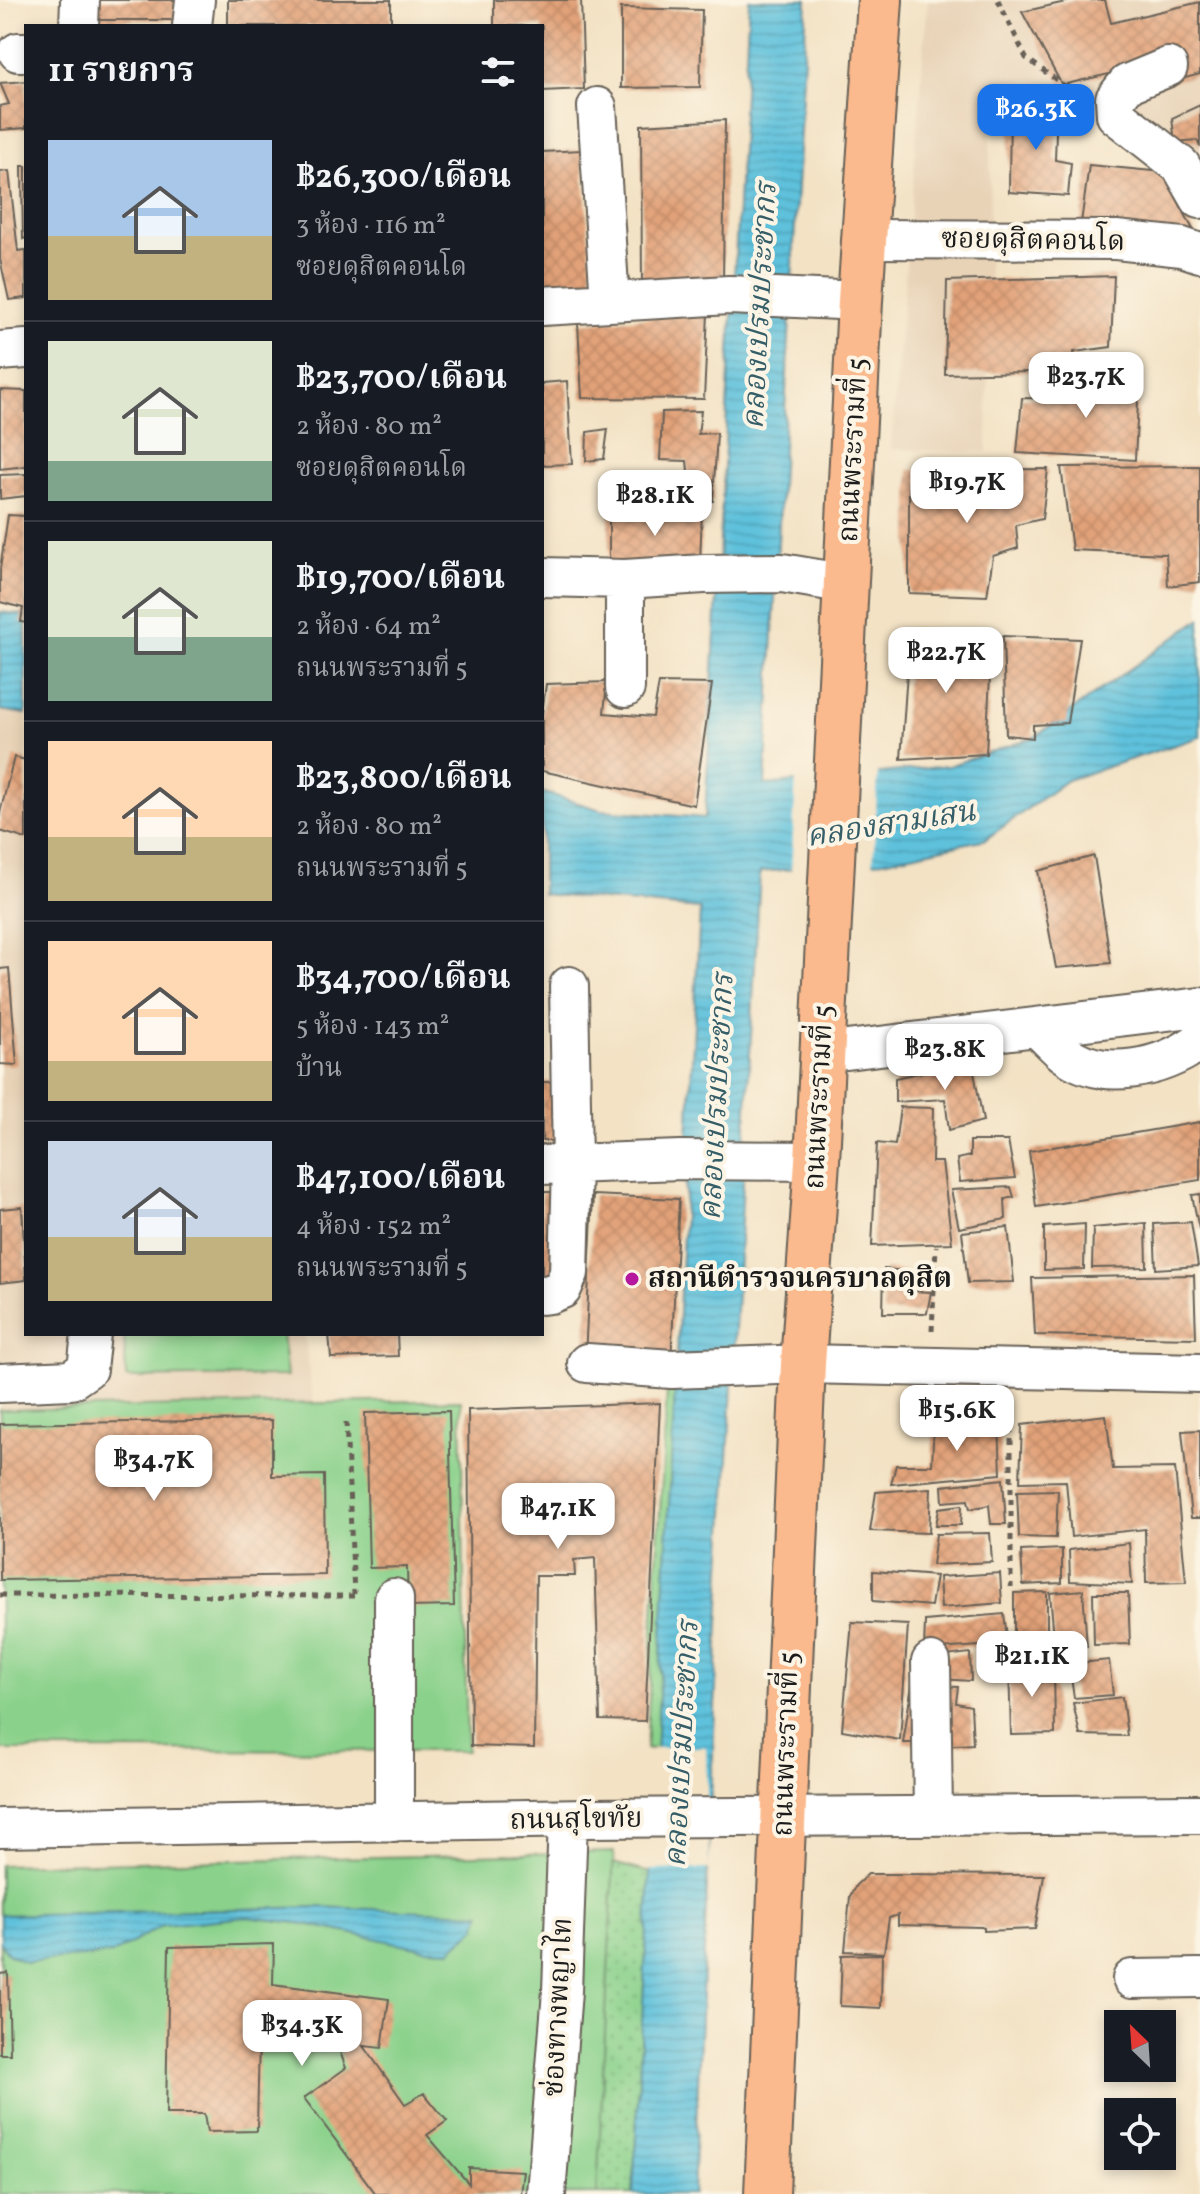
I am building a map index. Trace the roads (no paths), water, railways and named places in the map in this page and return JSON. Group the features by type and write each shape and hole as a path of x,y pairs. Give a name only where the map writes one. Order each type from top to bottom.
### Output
{"main road":[{"name":"ถนนพระรามที่ 5","path":"767,2194 803,1364 817,1161 860,301 880,0"}],"street":[{"path":"79,24 80,0"},
{"path":"192,24 195,0"},
{"path":"1168,67 1127,84 1115,99 1116,115 1181,166 1200,199"},
{"path":"597,107 610,301"},
{"name":"ซอยดุสิตคอนโด","path":"865,239 1116,240 1182,247 1200,253"},
{"path":"544,306 729,295 860,301"},
{"path":"0,351 24,349"},
{"path":"544,577 625,579 782,573 846,597"},
{"path":"625,579 625,688"},
{"path":"544,1295 562,1289 569,1273 557,1164 569,986"},
{"path":"823,1039 1036,1027 1200,1007"},
{"path":"1036,1027 1066,1054 1092,1067 1122,1070 1161,1061 1186,1051 1200,1041"},
{"path":"557,1164 680,1160 817,1161"},
{"path":"0,1383 71,1380 87,1369 91,1336"},
{"path":"587,1363 672,1369 803,1364 1200,1373"},
{"path":"394,1603 394,1822"},
{"path":"931,1662 933,1816"},
{"name":"ถนนสุโขทัย","path":"0,1828 1200,1814"},
{"name":"ช่องทางพญาไท","path":"546,2194 563,1977 568,1819"},
{"path":"1132,1979 1200,1978"}],"water":[{"path":"749,0 807,0 765,785 948,766 1033,738 1200,619 1200,737 1067,780 986,839 883,861 760,872 718,1642 693,2194 633,2194 700,909 544,894 544,793 601,810 705,818"},
{"path":"0,612 24,615 24,714 0,710"},
{"path":"316,1907 481,1913 476,1928 451,1950 426,1949 306,1924 247,1917 163,1925 112,1954 26,1962 9,1954 0,1943 0,1915"}],"place":[{"name":"สถานีตำรวจนครบาลดุสิต","path":"632,1279"}],"water label":[{"name":"คลองเปรมประชากร","path":"761,306"},
{"name":"คลองสามเสน","path":"891,825"},
{"name":"คลองเปรมประชากร","path":"718,1097"},
{"name":"คลองเปรมประชากร","path":"683,1744"}]}
